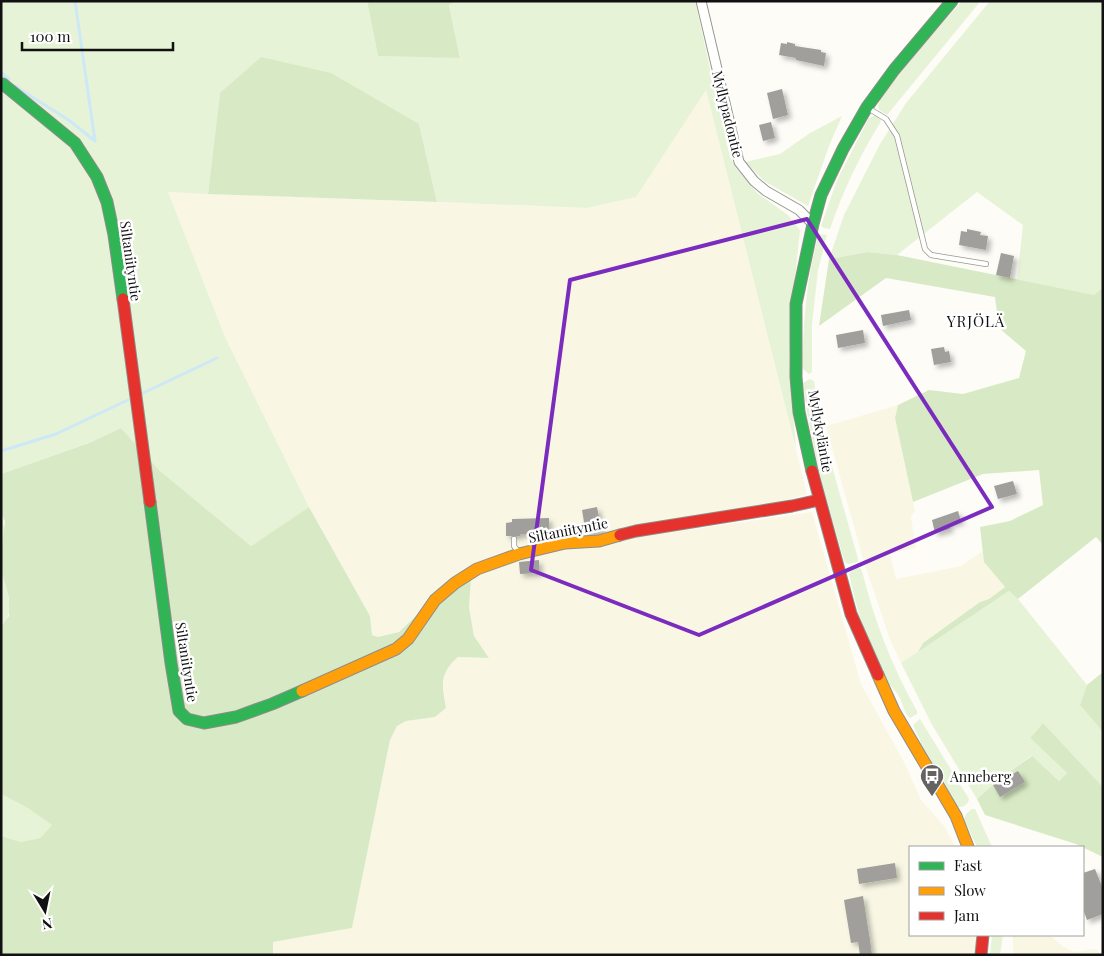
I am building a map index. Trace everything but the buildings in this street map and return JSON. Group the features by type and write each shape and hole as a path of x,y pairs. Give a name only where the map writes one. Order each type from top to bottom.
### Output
{"street":[{"name":"Myllypadontie","path":"702,1 739,162 754,181 766,191 798,210 812,224"},
{"name":"Myllykyläntie","path":"952,1 894,70 867,107 843,149 821,195 812,224 796,304 796,377 799,412 819,500 851,614 877,676 894,710 956,816 968,846"},
{"name":"Siltaniityntie","path":"3,84 75,143 97,177 107,202 114,235 136,388 171,663 179,711 187,719 204,723 236,718 396,649 408,639 435,600 455,583 477,569 520,554 565,543 599,541 636,531 819,500"},
{"path":"981,955 983,936"}],"lane":[{"path":"867,107 886,120 897,136 925,249 931,255 986,264"},
{"path":"514,539 514,546 520,554"}],"highlighted area":[{"path":"807,219 992,507 699,635 531,570 570,280"}],"shaded area":[{"path":"706,89 807,494 768,505 725,510 617,531 619,540 812,512 861,684 905,764 921,800 945,827 954,846 909,846 909,936 978,936 976,955 273,955 273,942 352,928 390,740 397,726 406,721 435,717 446,708 443,682 447,667 458,657 489,658 474,636 469,607 471,579 422,610 399,632 378,637 372,635 370,616 309,507 225,337 167,192 587,208 636,196"},
{"path":"898,405 895,418 915,511 911,517 916,548 890,554 896,579 961,566 983,551 984,562 1005,587 989,599 980,602 923,643 918,652 901,663 889,637 863,559 826,426"},
{"path":"1013,936 1051,936 1062,946 1074,952 1095,949 1103,955 1015,955"}],"green space":[{"path":"1,1 367,1 378,56 460,57 449,5 456,1 695,1 730,157 736,168 757,193 788,215 800,230 789,359 796,449 706,90 636,197 587,208 437,202 419,124 220,94 208,194 168,192 225,337 309,507 251,546 159,470 121,428 89,443 1,474"},
{"path":"367,1 456,1 449,5 460,58 378,56"},
{"path":"962,1 979,1 979,3 887,115 879,110 880,98"},
{"path":"990,1 1103,1 1103,287 1094,295 1017,280 1023,225 977,192 897,255 868,252 829,259 844,215 880,144 906,103"},
{"path":"261,57 331,73 419,124 437,202 208,194 220,93"},
{"path":"875,115 881,120 880,123 852,174 830,229 824,228 821,226 837,180 869,118"},
{"path":"842,116 829,146 808,206 764,181 745,162 780,154 810,133"},
{"path":"819,234 827,235 818,270 812,324 812,372 809,374 803,369 802,365 805,315 808,283"},
{"path":"868,252 897,255 1094,295 1103,287 1103,545 1096,537 1018,599 1009,591 918,652 923,643 980,602 989,599 1005,587 984,562 980,527 1010,521 1043,505 1039,470 983,474 913,502 895,418 898,405 929,390 963,394 1019,378 1026,351 999,328 995,297 886,278 819,326 829,259"},
{"path":"810,379 814,381 822,431 858,562 849,564 844,560 825,494 810,428 803,383"},
{"path":"121,428 159,470 251,546 309,507 370,616 372,635 378,637 399,632 422,610 471,579 469,607 474,636 489,658 458,657 448,669 443,680 446,708 435,717 406,721 397,726 390,740 352,928 273,942 273,955 1,955 1,836 21,842 40,838 52,825 28,808 1,794 1,626 9,616 9,598 2,573 1,553 5,522 1,513 1,474 89,443"},
{"path":"1,513 4,527 2,570 10,611 1,626"},
{"path":"856,568 860,568 862,571 885,643 917,711 917,714 910,718 899,696 881,669 864,629 849,573"},
{"path":"1009,591 1018,599 1087,685 1080,705 1103,732 1103,787 1043,723 1030,738 1067,773 1059,781 1031,756 1003,776 977,799 931,723 901,663"},
{"path":"1103,672 1103,732 1080,705 1087,685"},
{"path":"920,719 969,799 964,806 955,806 922,745 913,725"},
{"path":"1043,723 1103,787 1103,857 1084,848 1084,846 985,815 977,799 1003,776 1032,756 1059,781 1067,773 1030,738"},
{"path":"1,794 35,811 52,825 40,838 21,842 1,836"},
{"path":"975,809 992,846 977,846 964,819 966,814"},
{"path":"992,936 1003,936 1000,955 990,955"}],"waterway":[{"path":"15,86 70,121 95,141 75,1"},
{"path":"1,72 9,79"},
{"path":"143,393 217,358"},
{"path":"1,451 56,434 128,400"}],"traffic: fast":[{"path":"812,471 799,412 796,377 796,304 821,195 843,149 867,107 894,70 952,1"},
{"path":"3,84 75,143 97,177 107,202 114,235 123,299"},
{"path":"150,502 179,711 187,719 204,723 236,717 302,691"}],"traffic: slow":[{"path":"302,691 396,649 408,639 435,600 455,583 477,569 519,554 565,543 599,541 620,535"},
{"path":"878,675 894,711 956,816 968,846"}],"traffic: jam":[{"path":"123,299 150,502"},
{"path":"812,471 851,614 878,675"},
{"path":"620,535 819,500"},
{"path":"981,955 983,936"}],"place":[{"name":"Anneberg","path":"932,797"}],"district":[{"name":"YRJÖLÄ","path":"976,321"}]}
